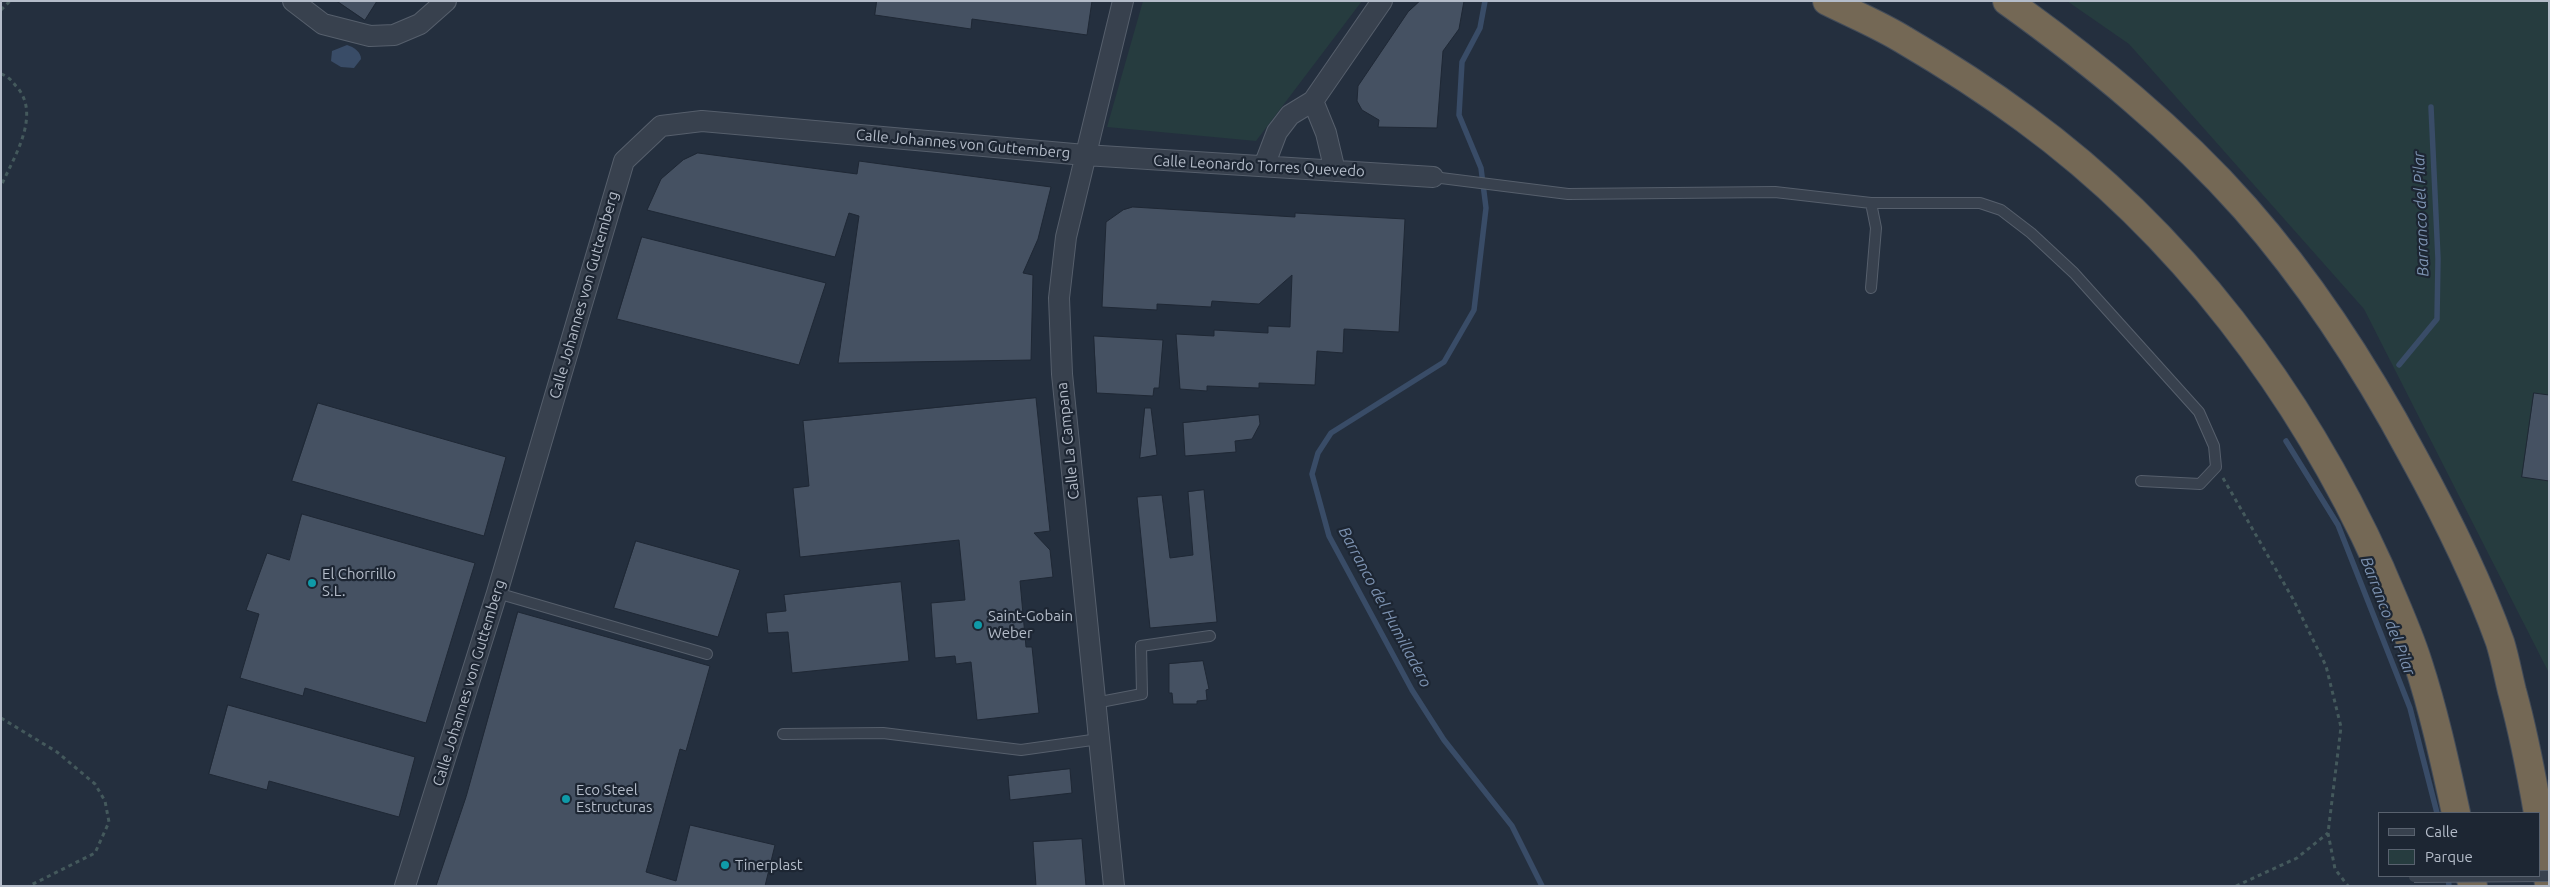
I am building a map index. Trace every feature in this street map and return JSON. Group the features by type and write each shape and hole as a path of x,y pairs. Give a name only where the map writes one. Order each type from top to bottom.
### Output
{"highway":[{"path":"1827,1 1903,39 2025,119 2073,158 2150,228 2200,282 2250,346 2295,411 2337,478 2394,602 2418,661 2433,714 2456,812"},
{"path":"2007,1 2068,44 2125,91 2186,148 2245,208 2313,294 2376,387 2450,524 2500,644 2526,747 2539,812"},
{"path":"2526,747 2540,770 2549,808"},
{"path":"2540,821 2549,884"}],"street":[{"path":"293,1 324,24 370,36 394,35 420,24 446,1"},
{"name":"Calle La Campana","path":"1114,886 1062,374 1059,298 1066,237 1124,1"},
{"path":"1264,166 1276,132 1290,115 1313,101 1382,1"},
{"path":"1313,101 1326,133 1335,171"},
{"name":"Calle Johannes von Guttemberg","path":"406,886 497,593 624,161 661,126 702,121 1085,155"},
{"name":"Calle Leonardo Torres Quevedo","path":"1085,155 1433,177"}],"lane":[{"path":"1433,177 1568,194 1775,192 1871,204 1980,203 2001,210 2031,233 2074,273 2199,412 2214,446 2216,467 2200,484 2141,482"},
{"path":"1871,204 1876,228 1871,288"},
{"path":"497,593 706,654"},
{"path":"1095,703 1142,694 1141,646 1210,636"},
{"path":"783,734 883,733 937,738 1021,750 1099,739"}],"path":[{"path":"1,10 10,1"},
{"path":"1,74 6,76 23,94 28,118 20,143 1,186"},
{"path":"2216,467 2293,599 2326,666 2341,727 2328,833 2335,869 2348,886"},
{"path":"1,718 58,752 95,784 105,801 109,822 94,853 29,886"},
{"path":"2236,886 2297,858 2328,833"}],"green space":[{"path":"1143,1 1362,1 1256,141 1107,127"},
{"path":"2067,1 2549,1 2549,673 2364,309 2129,44"}],"water":[{"path":"347,45 357,50 361,56 361,59 354,68 341,67 331,61 332,51"}],"building":[{"path":"337,1 377,1 365,20"},
{"path":"877,1 1092,1 1087,35 972,19 971,29 875,15"},
{"path":"1420,1 1464,1 1459,29 1443,51 1437,128 1378,127 1379,120 1362,110 1357,101 1358,86 1408,12"},
{"path":"698,153 857,174 859,161 1051,187 1038,239 1023,273 1033,275 1031,360 838,363 859,216 849,213 835,257 647,210 661,179 683,160"},
{"path":"1133,207 1295,217 1295,213 1405,219 1399,332 1344,329 1343,353 1317,351 1315,385 1259,383 1259,388 1207,386 1207,391 1180,389 1176,334 1214,336 1214,330 1268,333 1268,326 1290,327 1292,275 1259,304 1212,301 1211,307 1157,304 1157,310 1102,307 1106,222 1123,210"},
{"path":"642,237 826,283 799,365 617,319"},
{"path":"1094,336 1163,340 1159,388 1154,388 1153,396 1097,393"},
{"path":"2534,393 2549,395 2549,481 2522,477"},
{"path":"1036,398 1050,531 1034,533 1050,550 1053,577 1020,581 1026,647 1032,647 1039,713 977,720 971,662 956,664 955,656 935,658 931,603 965,600 959,540 800,557 793,488 809,486 803,421"},
{"path":"318,403 506,457 484,536 292,481"},
{"path":"1145,408 1151,408 1157,455 1140,458"},
{"path":"1259,415 1260,424 1252,439 1235,441 1236,452 1185,456 1183,423"},
{"path":"1204,490 1217,622 1150,628 1137,497 1162,495 1170,558 1193,555 1188,492"},
{"path":"302,514 475,563 426,723 305,688 303,696 240,678 259,614 246,610 267,553 289,560"},
{"path":"636,541 740,570 718,637 614,608"},
{"path":"901,582 909,661 792,673 788,632 768,633 766,613 786,611 784,595"},
{"path":"518,612 710,666 686,751 680,749 646,872 676,881 690,825 775,845 765,886 436,886 466,797"},
{"path":"1203,661 1209,689 1206,690 1207,700 1197,701 1197,704 1173,704 1172,693 1169,693 1169,664"},
{"path":"228,705 415,757 399,817 269,781 267,790 209,774"},
{"path":"1070,769 1072,793 1010,800 1008,776"},
{"path":"1082,839 1086,886 1036,886 1033,842"}],"waterway":[{"name":"Barranco del Humilladero","path":"1485,1 1480,28 1462,62 1459,115 1481,168 1486,208 1474,310 1444,362 1331,433 1318,453 1312,474 1329,536 1412,690 1444,740 1512,826 1542,886"},
{"name":"Barranco del Pilar","path":"2399,365 2437,319 2438,259 2431,107"},
{"name":"Barranco del Pilar","path":"2286,441 2338,525 2410,708 2437,812"},
{"name":"Barranco del Pilar","path":"2448,877 2449,886"}],"place":[{"name":"El Chorrillo S.L.","path":"312,583"},
{"name":"Saint-Gobain Weber","path":"978,625"},
{"name":"Eco Steel Estructuras","path":"566,799"},
{"name":"Tinerplast","path":"725,865"}]}
